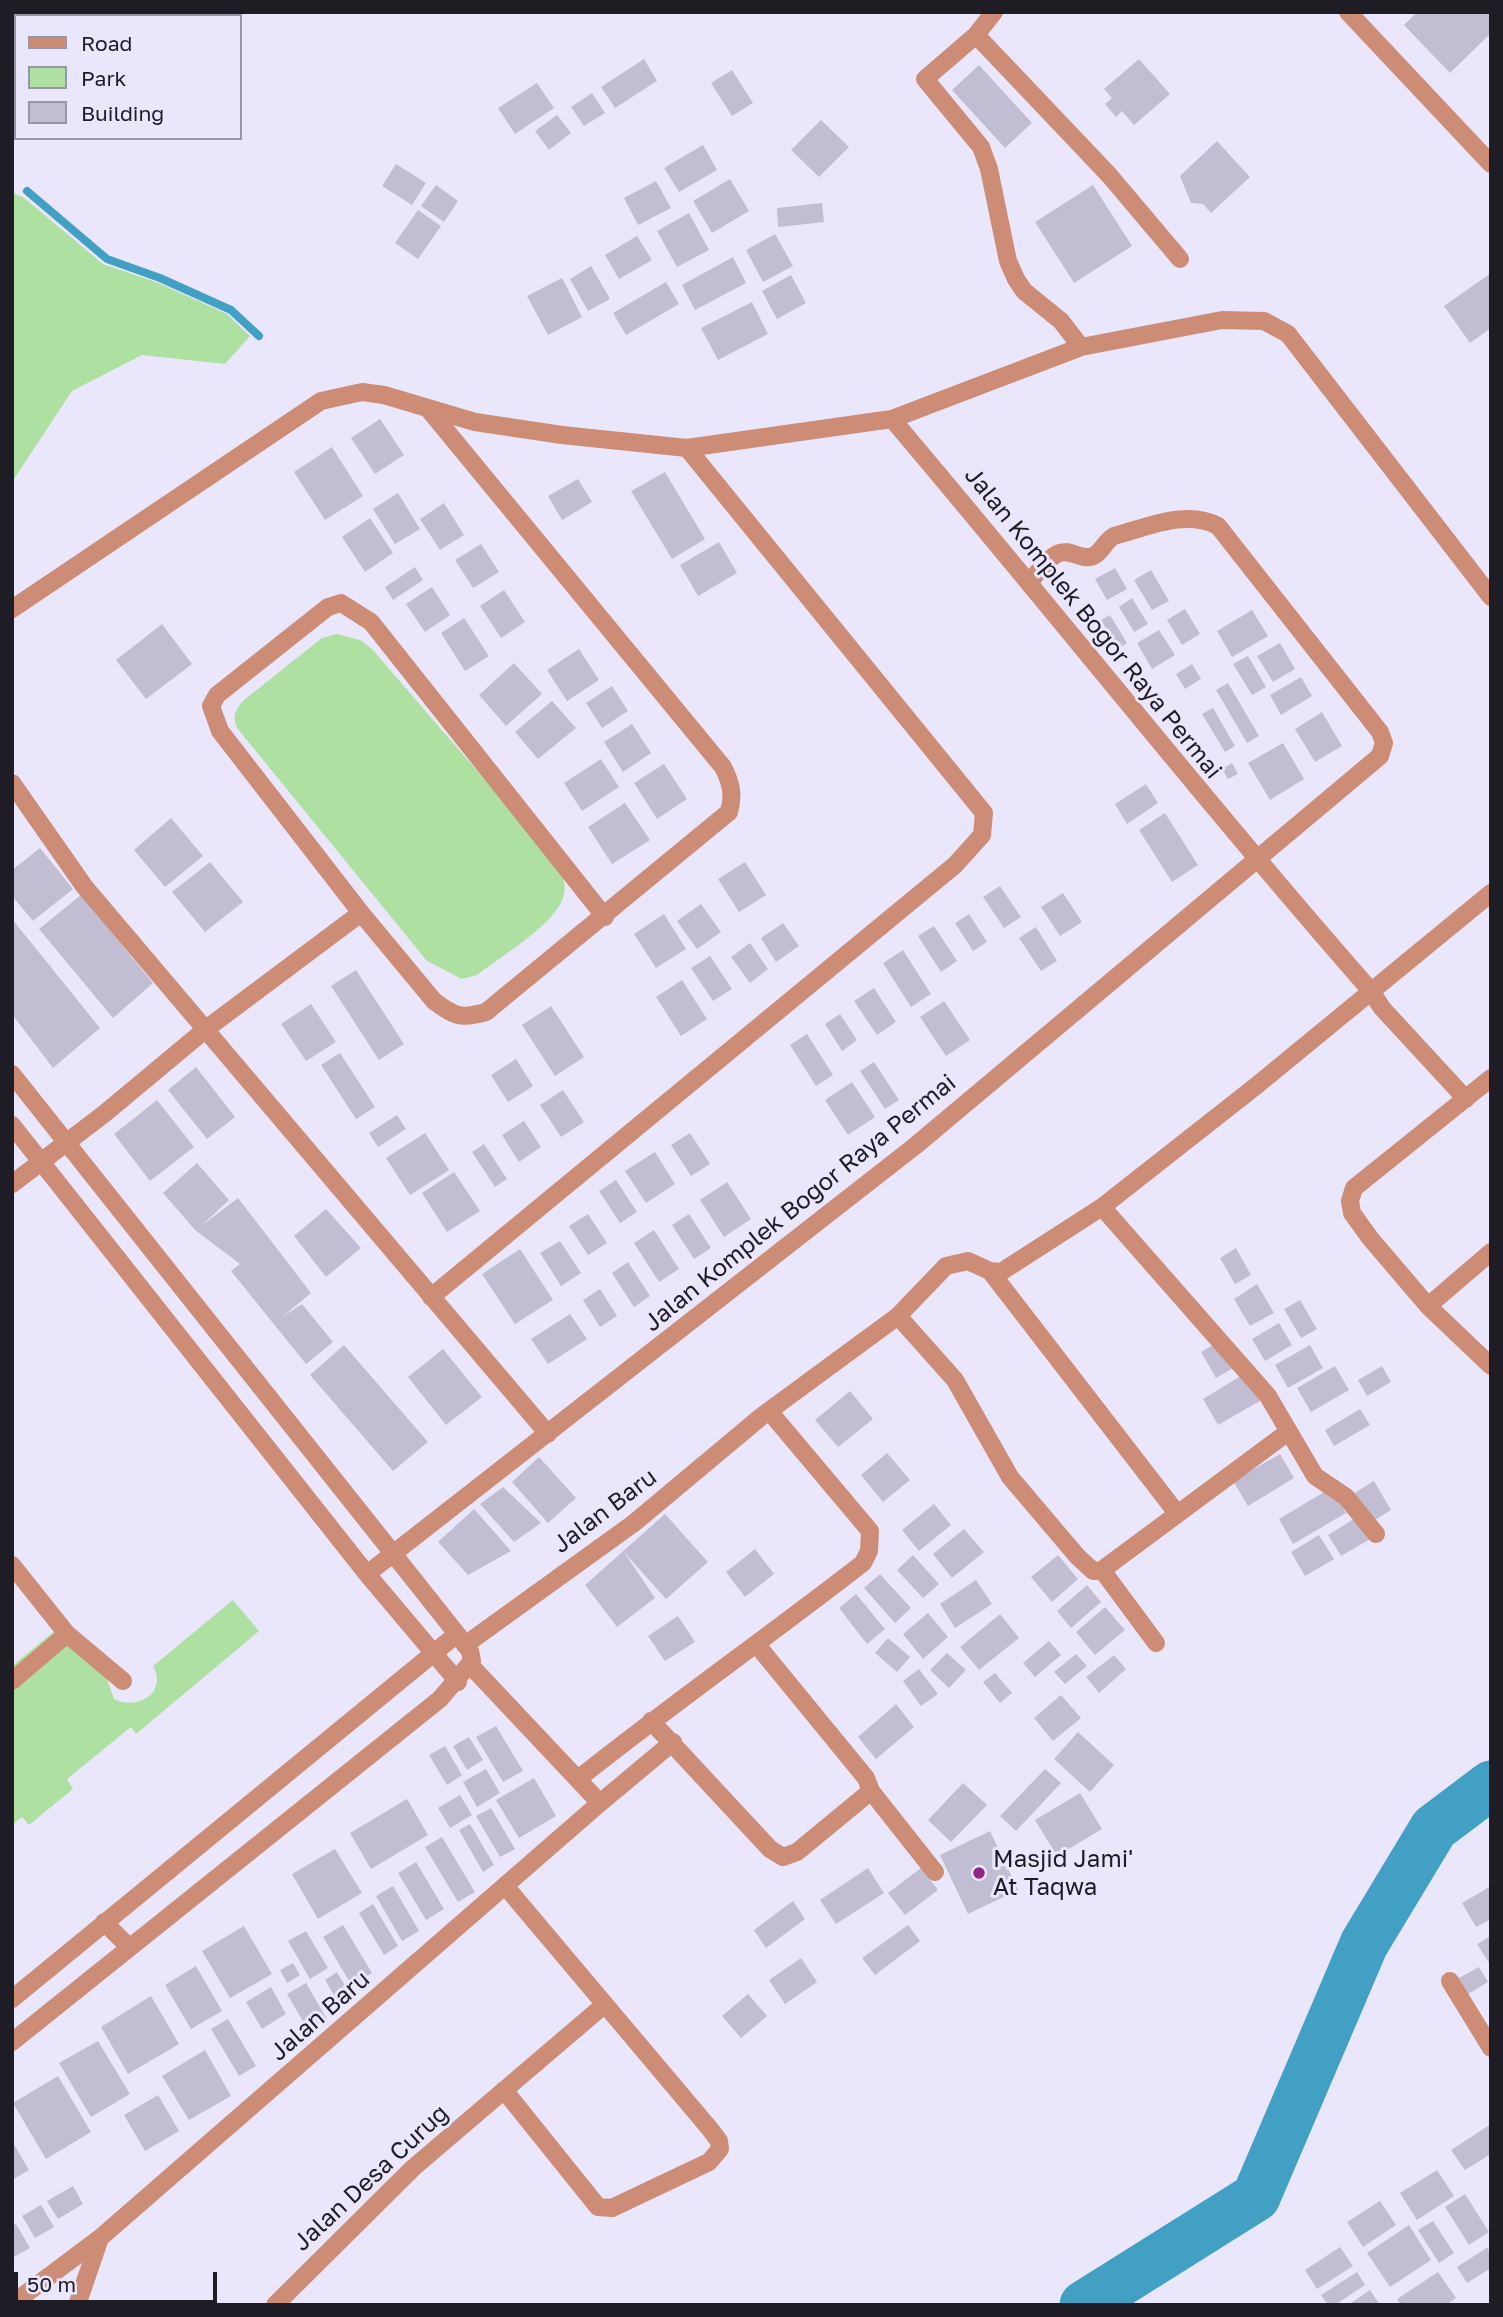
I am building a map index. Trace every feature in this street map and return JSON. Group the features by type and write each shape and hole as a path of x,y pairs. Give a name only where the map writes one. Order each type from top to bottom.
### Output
{"street":[{"path":"995,12 976,36 925,79 981,147 989,169 1009,261 1016,279 1024,292 1061,321 1081,347"},
{"path":"1348,12 1491,164"},
{"path":"976,36 1130,197 1180,259"},
{"path":"12,608 321,401 362,392 384,395 430,411 475,422 562,435 687,448 892,419 1081,347 1222,320 1264,321 1288,334 1491,597"},
{"path":"430,411 723,767 733,798 729,812 605,917 486,1012 464,1018 448,1012 434,1001 360,913 220,731 211,706 217,695 328,607 341,603 371,622 605,917"},
{"name":"Jalan Komplek Bogor Raya Permai","path":"892,419 1030,581 1255,858 1371,991 1382,1008 1466,1099"},
{"path":"431,1297 945,874 982,835 984,813 687,448"},
{"path":"1030,581 1057,554 1065,552 1086,558 1095,555 1106,540 1114,536 1189,517 1203,518 1218,526 1380,732 1384,743 1380,756 1255,858"},
{"path":"12,783 84,886 548,1434"},
{"name":"Jalan Komplek Bogor Raya Permai","path":"367,1574 915,1146 1255,858"},
{"path":"1287,1432 1176,1512 1102,1570 1093,1571 1010,1477 955,1380 898,1316 946,1266 968,1262 990,1271 1001,1272 1012,1268 1102,1207 1491,893"},
{"path":"12,1184 67,1143 206,1029 360,913"},
{"path":"12,1074 461,1640 472,1656 475,1671 600,1803"},
{"path":"1491,1078 1354,1188 1350,1201 1352,1213 1370,1238 1429,1306 1491,1366"},
{"path":"12,1125 367,1574 458,1682"},
{"path":"1102,1207 1189,1308 1234,1354 1268,1396 1315,1476 1346,1497 1376,1534"},
{"path":"1429,1306 1491,1252"},
{"path":"990,1271 1176,1512"},
{"name":"Jalan Baru","path":"12,1999 434,1654 461,1640 634,1523 769,1410 898,1316"},
{"path":"578,1779 651,1721 757,1645 863,1563 869,1551 870,1531 769,1410"},
{"path":"12,1565 67,1634 123,1681"},
{"path":"1102,1570 1156,1643"},
{"path":"12,1681 67,1634"},
{"path":"757,1645 866,1778 871,1791 935,1872"},
{"path":"12,2042 475,1671"},
{"path":"651,1721 770,1849 783,1857 797,1852 871,1791"},
{"name":"Jalan Baru","path":"100,2238 673,1742"},
{"path":"504,2090 598,2207 612,2208 709,2162 720,2149 719,2141 506,1887"},
{"path":"104,1922 129,1947"},
{"path":"1451,1981 1491,2048"},
{"name":"Jalan Desa Curug","path":"275,2305 413,2168 604,2005"},
{"path":"12,2304 100,2238"},
{"path":"77,2305 100,2238"}],"green space":[{"path":"12,193 23,197 103,264 156,282 227,314 250,336 225,364 142,355 72,391 12,482"},
{"path":"337,634 360,640 372,649 559,866 565,890 558,908 538,929 477,975 462,979 427,961 237,728 235,713 244,700 322,638"},
{"path":"233,1600 259,1631 136,1734 131,1727 67,1779 73,1789 29,1825 22,1817 12,1825 12,1666 63,1624 105,1674 114,1699 132,1703 141,1701 154,1691 157,1684 153,1666"}],"building":[{"path":"12,12 75,12 14,14 12,95"},
{"path":"1417,12 1491,12 1491,33 1450,73 1404,25"},
{"path":"644,59 657,81 615,108 601,87"},
{"path":"1139,59 1170,94 1134,125 1122,111 1116,117 1105,104 1112,98 1104,89"},
{"path":"979,65 1032,123 1005,148 952,90"},
{"path":"732,70 753,103 732,116 711,83"},
{"path":"537,83 554,108 515,134 498,108"},
{"path":"592,93 605,113 584,126 571,107"},
{"path":"557,115 571,133 549,150 535,131"},
{"path":"821,120 849,147 819,177 791,150"},
{"path":"1217,141 1250,177 1211,213 1203,204 1191,203 1180,176"},
{"path":"703,145 717,170 679,192 664,168"},
{"path":"396,164 426,183 412,205 382,186"},
{"path":"730,179 749,211 712,233 693,201"},
{"path":"656,181 671,208 638,225 624,198"},
{"path":"436,185 458,201 444,222 421,206"},
{"path":"1093,185 1132,246 1074,283 1035,222"},
{"path":"822,203 824,222 778,227 777,208"},
{"path":"418,210 441,226 418,259 395,243"},
{"path":"689,213 709,250 677,267 657,231"},
{"path":"775,234 793,266 763,282 746,250"},
{"path":"637,236 652,260 619,279 605,255"},
{"path":"733,257 746,283 695,310 682,285"},
{"path":"591,266 610,299 588,311 570,279"},
{"path":"1491,273 1491,328 1470,343 1444,306"},
{"path":"791,275 806,303 777,319 762,291"},
{"path":"562,278 582,317 548,335 527,296"},
{"path":"666,282 679,304 626,335 613,313"},
{"path":"752,302 768,334 718,360 701,328"},
{"path":"380,419 404,455 375,474 351,438"},
{"path":"332,447 363,496 325,520 294,472"},
{"path":"665,472 705,539 672,559 631,491"},
{"path":"578,479 592,502 562,520 548,496"},
{"path":"398,493 420,529 395,544 373,509"},
{"path":"444,503 464,535 440,550 420,519"},
{"path":"370,518 393,553 365,572 342,537"},
{"path":"719,542 737,573 698,596 680,565"},
{"path":"481,544 499,572 473,588 455,560"},
{"path":"415,567 423,580 393,600 385,587"},
{"path":"1115,568 1127,589 1107,600 1095,579"},
{"path":"1151,570 1169,601 1152,610 1134,580"},
{"path":"432,587 450,615 425,632 406,604"},
{"path":"504,590 525,622 501,638 480,606"},
{"path":"1132,598 1148,624 1134,632 1119,607"},
{"path":"1185,609 1200,634 1182,645 1167,620"},
{"path":"1252,610 1268,636 1232,657 1217,631"},
{"path":"1110,615 1127,643 1118,649 1101,620"},
{"path":"464,618 489,656 465,671 441,633"},
{"path":"162,624 192,664 146,699 116,660"},
{"path":"1159,630 1175,655 1152,669 1137,643"},
{"path":"1280,643 1295,669 1273,682 1257,656"},
{"path":"579,649 599,680 567,701 547,670"},
{"path":"1248,656 1266,687 1252,695 1233,664"},
{"path":"514,663 542,694 506,726 479,695"},
{"path":"1192,664 1201,679 1185,689 1176,674"},
{"path":"1301,677 1312,696 1281,715 1270,695"},
{"path":"1228,683 1259,736 1247,743 1216,690"},
{"path":"612,686 628,711 602,728 586,703"},
{"path":"552,701 576,728 538,759 515,732"},
{"path":"1213,708 1235,746 1225,752 1202,714"},
{"path":"1322,712 1342,746 1315,762 1295,729"},
{"path":"632,724 651,753 623,772 604,742"},
{"path":"1283,743 1304,779 1270,800 1248,763"},
{"path":"601,759 619,787 582,811 564,783"},
{"path":"1232,763 1238,774 1228,779 1222,769"},
{"path":"664,764 687,799 657,819 634,783"},
{"path":"1146,784 1158,803 1127,824 1115,804"},
{"path":"625,803 650,840 612,864 588,827"},
{"path":"1165,813 1198,865 1172,882 1139,830"},
{"path":"171,818 203,856 165,887 134,850"},
{"path":"40,848 73,889 33,921 12,896 12,870"},
{"path":"210,862 243,902 205,932 172,892"},
{"path":"745,862 766,895 739,912 718,879"},
{"path":"1000,886 1021,917 1004,928 983,897"},
{"path":"1063,893 1082,922 1060,936 1041,907"},
{"path":"81,895 153,983 113,1018 39,929"},
{"path":"701,904 721,932 697,949 677,921"},
{"path":"664,914 686,949 656,968 634,934"},
{"path":"969,914 987,942 973,951 955,923"},
{"path":"12,919 100,1028 53,1068 12,1014"},
{"path":"783,923 799,946 776,962 761,938"},
{"path":"934,926 957,961 941,972 918,936"},
{"path":"1036,927 1057,961 1041,971 1019,938"},
{"path":"750,943 768,969 750,983 731,957"},
{"path":"903,950 931,994 911,1007 883,963"},
{"path":"710,956 732,989 713,1001 691,968"},
{"path":"356,970 404,1044 379,1060 331,986"},
{"path":"682,980 707,1019 681,1036 656,997"},
{"path":"874,988 896,1022 877,1035 854,1001"},
{"path":"944,1001 970,1040 946,1056 920,1017"},
{"path":"311,1004 336,1042 306,1061 281,1024"},
{"path":"551,1006 584,1057 555,1076 522,1025"},
{"path":"840,1014 857,1040 842,1051 825,1024"},
{"path":"807,1034 833,1075 816,1086 790,1045"},
{"path":"340,1053 375,1107 356,1119 321,1065"},
{"path":"516,1059 533,1086 508,1102 491,1075"},
{"path":"874,1062 899,1100 885,1109 860,1071"},
{"path":"196,1067 235,1117 207,1139 168,1090"},
{"path":"852,1082 875,1117 848,1135 825,1100"},
{"path":"563,1090 584,1122 561,1137 540,1105"},
{"path":"157,1100 194,1147 150,1181 114,1134"},
{"path":"397,1115 406,1129 378,1147 369,1133"},
{"path":"524,1121 541,1147 519,1162 502,1135"},
{"path":"425,1133 449,1170 410,1195 386,1158"},
{"path":"690,1133 710,1164 691,1176 671,1145"},
{"path":"484,1144 507,1179 495,1187 472,1152"},
{"path":"655,1152 675,1184 646,1203 625,1171"},
{"path":"197,1163 229,1200 201,1226 238,1198 311,1293 282,1317 302,1304 333,1342 306,1364 231,1271 240,1264 195,1230 163,1193"},
{"path":"454,1172 480,1211 447,1232 422,1193"},
{"path":"616,1180 637,1212 620,1223 599,1191"},
{"path":"727,1182 751,1219 724,1237 700,1200"},
{"path":"326,1209 361,1248 326,1277 294,1236"},
{"path":"588,1214 607,1243 588,1255 569,1226"},
{"path":"689,1214 711,1248 694,1259 672,1225"},
{"path":"654,1230 679,1269 659,1282 634,1243"},
{"path":"560,1241 581,1273 561,1286 540,1253"},
{"path":"1236,1248 1251,1275 1235,1284 1220,1258"},
{"path":"520,1249 553,1300 515,1324 482,1274"},
{"path":"628,1262 650,1296 634,1307 612,1273"},
{"path":"1257,1284 1274,1313 1250,1326 1234,1299"},
{"path":"600,1289 617,1316 600,1327 583,1300"},
{"path":"1300,1300 1317,1329 1301,1338 1284,1309"},
{"path":"570,1314 587,1339 548,1364 531,1339"},
{"path":"1279,1323 1292,1345 1265,1361 1252,1339"},
{"path":"1220,1341 1235,1367 1216,1378 1201,1352"},
{"path":"344,1345 428,1442 393,1471 310,1375"},
{"path":"1310,1345 1323,1368 1288,1388 1275,1365"},
{"path":"443,1349 482,1397 446,1425 408,1377"},
{"path":"1335,1366 1349,1390 1311,1412 1297,1388"},
{"path":"1382,1366 1391,1382 1367,1396 1358,1380"},
{"path":"1244,1374 1260,1401 1218,1425 1203,1399"},
{"path":"850,1391 873,1419 838,1447 815,1420"},
{"path":"1360,1409 1370,1425 1334,1446 1325,1430"},
{"path":"887,1453 910,1480 883,1502 861,1475"},
{"path":"1280,1454 1294,1478 1248,1506 1233,1481"},
{"path":"539,1457 576,1498 548,1523 512,1482"},
{"path":"1374,1481 1391,1510 1370,1523 1353,1494"},
{"path":"503,1487 541,1523 514,1542 480,1504"},
{"path":"1331,1488 1346,1513 1293,1544 1279,1519"},
{"path":"934,1504 951,1525 919,1551 902,1530"},
{"path":"474,1509 511,1551 468,1575 438,1542"},
{"path":"665,1514 708,1562 666,1599 624,1552 655,1598 617,1627 585,1585"},
{"path":"1359,1516 1372,1538 1341,1556 1328,1535"},
{"path":"964,1529 984,1552 952,1578 933,1554"},
{"path":"1319,1535 1334,1559 1305,1576 1291,1552"},
{"path":"755,1549 774,1574 745,1597 726,1572"},
{"path":"913,1555 939,1584 923,1598 897,1570"},
{"path":"1058,1555 1078,1579 1052,1602 1031,1577"},
{"path":"880,1574 911,1608 895,1623 864,1588"},
{"path":"976,1580 992,1604 955,1628 940,1604"},
{"path":"1087,1585 1101,1602 1071,1628 1057,1611"},
{"path":"856,1594 885,1629 867,1644 839,1608"},
{"path":"1105,1607 1125,1630 1095,1655 1076,1632"},
{"path":"928,1613 948,1637 923,1659 903,1634"},
{"path":"1000,1614 1019,1638 979,1670 960,1647"},
{"path":"678,1616 695,1642 665,1661 648,1636"},
{"path":"888,1638 910,1657 897,1672 875,1653"},
{"path":"1049,1641 1061,1655 1035,1677 1023,1663"},
{"path":"947,1653 966,1670 949,1688 930,1670"},
{"path":"1076,1654 1087,1666 1065,1684 1054,1672"},
{"path":"1114,1655 1126,1669 1099,1693 1086,1677"},
{"path":"919,1669 938,1694 921,1706 903,1681"},
{"path":"995,1673 1012,1693 1000,1703 983,1682"},
{"path":"1061,1695 1081,1718 1053,1741 1034,1718"},
{"path":"896,1704 914,1727 876,1759 858,1737"},
{"path":"496,1726 523,1771 503,1782 476,1737"},
{"path":"1078,1732 1114,1765 1090,1792 1054,1759"},
{"path":"469,1737 483,1760 467,1770 453,1746"},
{"path":"445,1746 462,1775 447,1785 429,1755"},
{"path":"486,1769 500,1793 477,1807 463,1782"},
{"path":"1045,1769 1061,1783 1016,1831 1000,1816"},
{"path":"534,1778 556,1816 519,1838 496,1800"},
{"path":"963,1783 987,1805 951,1842 928,1820"},
{"path":"1080,1793 1102,1829 1057,1856 1035,1820"},
{"path":"460,1795 472,1815 450,1828 438,1808"},
{"path":"407,1799 428,1835 371,1869 350,1833"},
{"path":"491,1808 515,1849 500,1857 476,1816"},
{"path":"470,1824 494,1865 483,1872 459,1830"},
{"name":"Masjid Jami' At Taqwa","path":"990,1831 1018,1890 968,1914 940,1855"},
{"path":"442,1837 475,1892 458,1902 425,1847"},
{"path":"335,1849 362,1893 318,1919 292,1874"},
{"path":"416,1862 444,1909 426,1920 398,1873"},
{"path":"868,1868 884,1893 836,1924 820,1900"},
{"path":"921,1868 938,1890 905,1915 888,1893"},
{"path":"393,1886 419,1931 402,1941 376,1896"},
{"path":"1491,1886 1491,1919 1476,1927 1462,1903"},
{"path":"793,1901 805,1919 766,1948 754,1930"},
{"path":"373,1904 398,1946 384,1955 359,1913"},
{"path":"343,1925 372,1973 352,1986 323,1937"},
{"path":"908,1925 920,1941 875,1975 862,1958"},
{"path":"244,1926 272,1974 230,1998 202,1951"},
{"path":"306,1931 328,1968 310,1979 288,1941"},
{"path":"1491,1936 1491,1966 1477,1944"},
{"path":"801,1958 817,1982 785,2004 769,1980"},
{"path":"293,1963 300,1975 287,1983 280,1970"},
{"path":"196,1966 222,2011 191,2029 165,1985"},
{"path":"1479,1967 1488,1982 1468,1994 1459,1978"},
{"path":"337,1972 353,1999 340,2006 325,1980"},
{"path":"306,1983 327,2019 308,2030 287,1994"},
{"path":"271,1987 286,2014 262,2029 246,2002"},
{"path":"748,1994 767,2016 741,2038 722,2016"},
{"path":"151,1996 179,2044 128,2074 101,2027"},
{"path":"228,2019 256,2066 239,2076 211,2029"},
{"path":"98,2041 130,2094 91,2117 59,2063"},
{"path":"205,2050 231,2096 189,2120 162,2076"},
{"path":"58,2076 91,2132 46,2159 13,2103"},
{"path":"158,2095 179,2131 145,2151 124,2115"},
{"path":"1491,2124 1491,2154 1465,2170 1451,2150"},
{"path":"12,2141 29,2170 12,2180"},
{"path":"1437,2170 1454,2196 1417,2220 1400,2193"},
{"path":"73,2186 83,2204 58,2219 47,2201"},
{"path":"1465,2194 1489,2232 1469,2245 1445,2207"},
{"path":"1380,2201 1396,2225 1363,2247 1347,2222"},
{"path":"41,2205 54,2227 35,2238 22,2216"},
{"path":"1433,2221 1454,2253 1439,2263 1418,2230"},
{"path":"16,2224 30,2248 12,2258 12,2226"},
{"path":"1409,2225 1431,2260 1390,2287 1367,2253"},
{"path":"1340,2247 1353,2266 1317,2289 1305,2270"},
{"path":"1488,2247 1491,2268 1467,2283 1457,2267"},
{"path":"1357,2272 1365,2285 1335,2305 1328,2305 1321,2295"},
{"path":"1438,2272 1456,2298 1446,2305 1401,2305 1397,2299"},
{"path":"1370,2290 1380,2305 1348,2305"}],"waterway":[{"path":"27,191 107,259 160,278 231,310 259,336"},
{"path":"1084,2305 1256,2197 1364,1944 1434,1828 1491,1785"}],"place":[{"name":"Masjid Jami' At Taqwa","path":"979,1873"}]}
